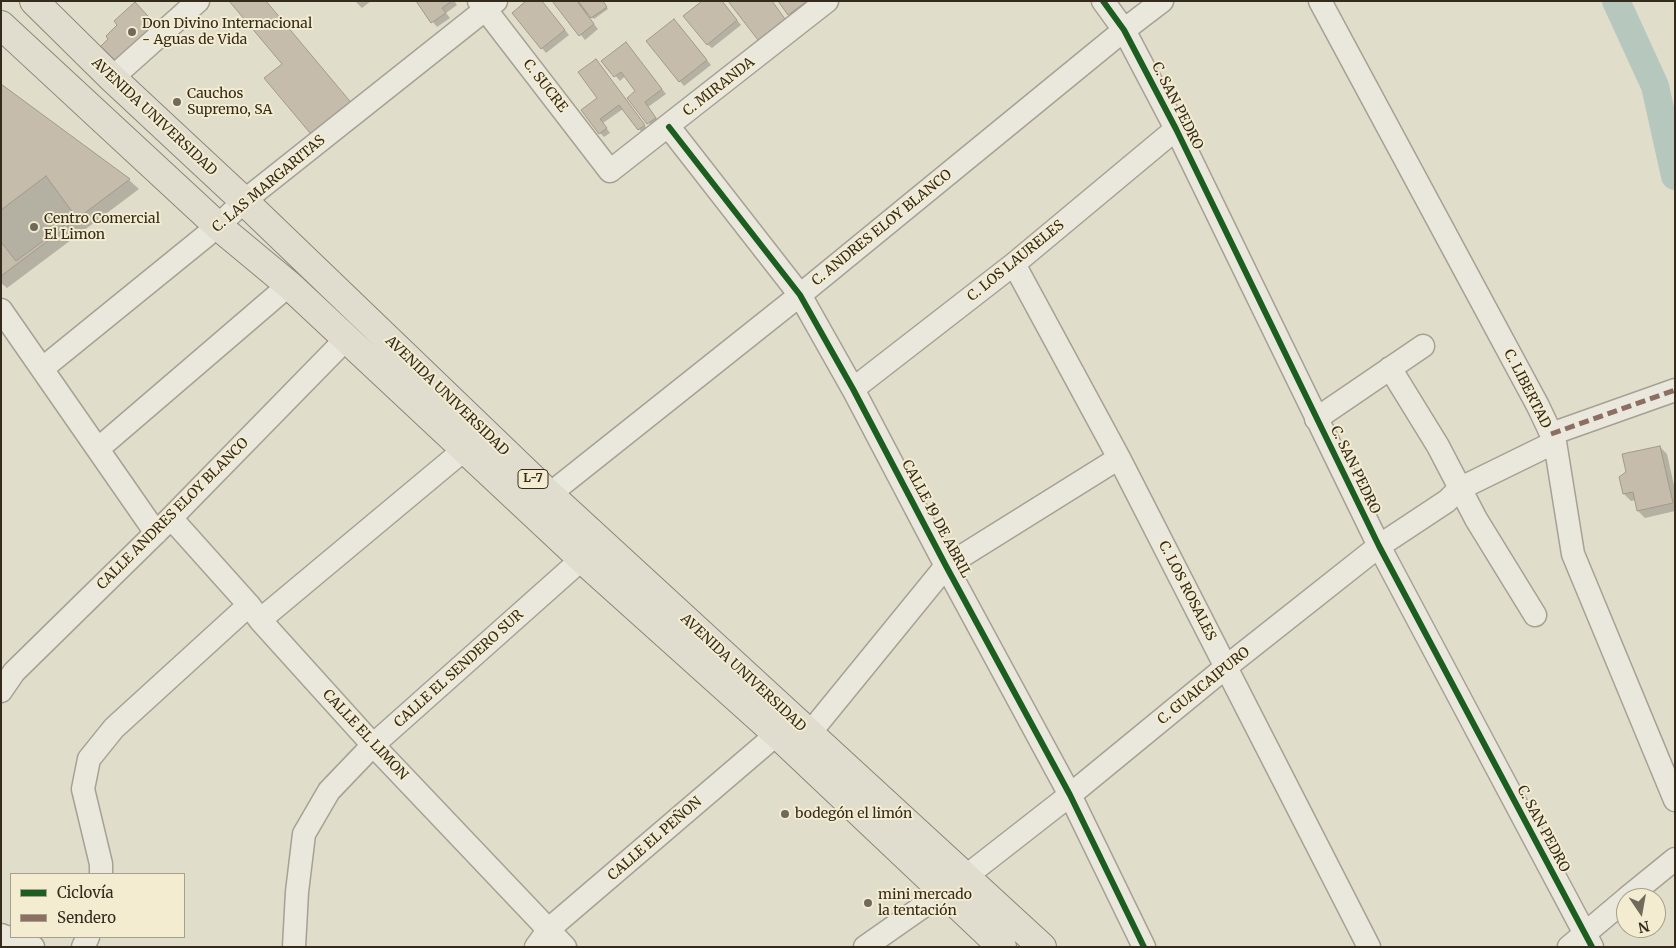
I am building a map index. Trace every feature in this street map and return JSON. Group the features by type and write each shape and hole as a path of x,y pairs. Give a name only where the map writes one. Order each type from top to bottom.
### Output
{"main road":[{"name":"AVENIDA UNIVERSIDAD","path":"34,1 112,78 244,201 539,502 777,734 1002,947"},
{"name":"AVENIDA UNIVERSIDAD","path":"1,25 218,226 289,285 347,338 465,450 539,502"},
{"name":"AVENIDA UNIVERSIDAD","path":"590,550 809,734 1042,947"}],"street":[{"path":"112,78 198,1"},
{"name":"C. MIRANDA","path":"610,171 827,1"},
{"name":"C. SAN PEDRO","path":"1103,1 1124,30 1176,129 1379,546 1582,942"},
{"name":"C. ANDRES ELOY BLANCO","path":"539,502 800,295 1162,1"},
{"name":"C. LIBERTAD","path":"1320,1 1524,380 1553,438 1573,554 1675,800"},
{"name":"C. SUCRE","path":"487,4 610,171"},
{"name":"C. LAS MARGARITAS","path":"43,368 218,226 244,201 487,4"},
{"name":"CALLE 19 DE ABRIL","path":"668,127 800,295 1070,795 1144,947"},
{"name":"C. LOS LAURELES","path":"853,390 1014,264 1176,129"},
{"name":"C. LOS ROSALES","path":"1014,264 1119,458 1369,947"},
{"path":"99,448 289,285"},
{"name":"CALLE EL LIMON","path":"1,310 99,448 164,525 254,613 373,745 565,947"},
{"name":"CALLE ANDRES ELOY BLANCO","path":"1,690 14,672 164,525 347,338"},
{"path":"1316,419 1423,346"},
{"path":"1390,368 1438,446 1459,489 1535,615"},
{"name":"C. GUAICAIPURO","path":"867,946 965,877 1070,795 1226,667 1379,546 1447,501 1459,489 1553,438 1675,390"},
{"path":"101,873 101,864 83,789 89,759 114,728 254,613 465,450"},
{"path":"809,734 946,566 1119,458"},
{"name":"CALLE EL SENDERO SUR","path":"294,947 297,892 304,834 329,791 373,745 590,550"},
{"name":"CALLE EL PEÑON","path":"536,947 549,929 777,734"},
{"path":"1640,888 1675,859"},
{"path":"1582,942 1616,910"},
{"path":"1,935 33,947"}],"building":[{"path":"229,1 266,1 354,106 315,139 264,78 282,64"},
{"path":"416,1 452,1 442,8 446,13 431,23"},
{"path":"526,1 542,1 565,30 541,49 512,13"},
{"path":"552,1 577,1 594,24 579,36"},
{"path":"578,1 603,1 607,7 591,18"},
{"path":"702,1 722,1 737,20 707,45 683,16"},
{"path":"728,1 772,1 785,19 758,40"},
{"path":"778,1 807,1 788,15"},
{"name":"Don Divino Internacional - Aguas de Vida","path":"135,2 159,28 115,62 100,47 108,39 106,36 117,25 114,21"},
{"path":"674,19 707,60 679,82 646,41"},
{"path":"626,42 662,89 645,102 656,118 647,124 627,98 635,91 621,72 614,77 601,61"},
{"path":"596,59 645,125 638,130 619,105 600,119 607,128 599,134 581,110 597,98 578,72"},
{"name":"Centro Comercial El Limon","path":"1,84 130,179 1,276"},
{"path":"46,176 76,217 16,261 1,242 1,210"},
{"path":"1660,446 1673,503 1637,511 1633,492 1623,494 1619,477 1626,472 1622,454"}],"waterway":[{"path":"1616,1 1655,86 1675,176"}],"marked path":[{"path":"1551,434 1675,390"}],"cycle path":[{"path":"1103,1 1124,30 1176,129 1379,546 1592,947"},
{"path":"669,127 800,295 853,389 1070,795 1144,947"}],"place":[{"name":"Don Divino Internacional - Aguas de Vida","path":"132,32"},
{"name":"Cauchos Supremo, SA","path":"177,102"},
{"name":"Centro Comercial El Limon","path":"34,227"},
{"name":"bodegón el limón","path":"785,814"},
{"name":"mini mercado la tentación","path":"868,903"}]}
